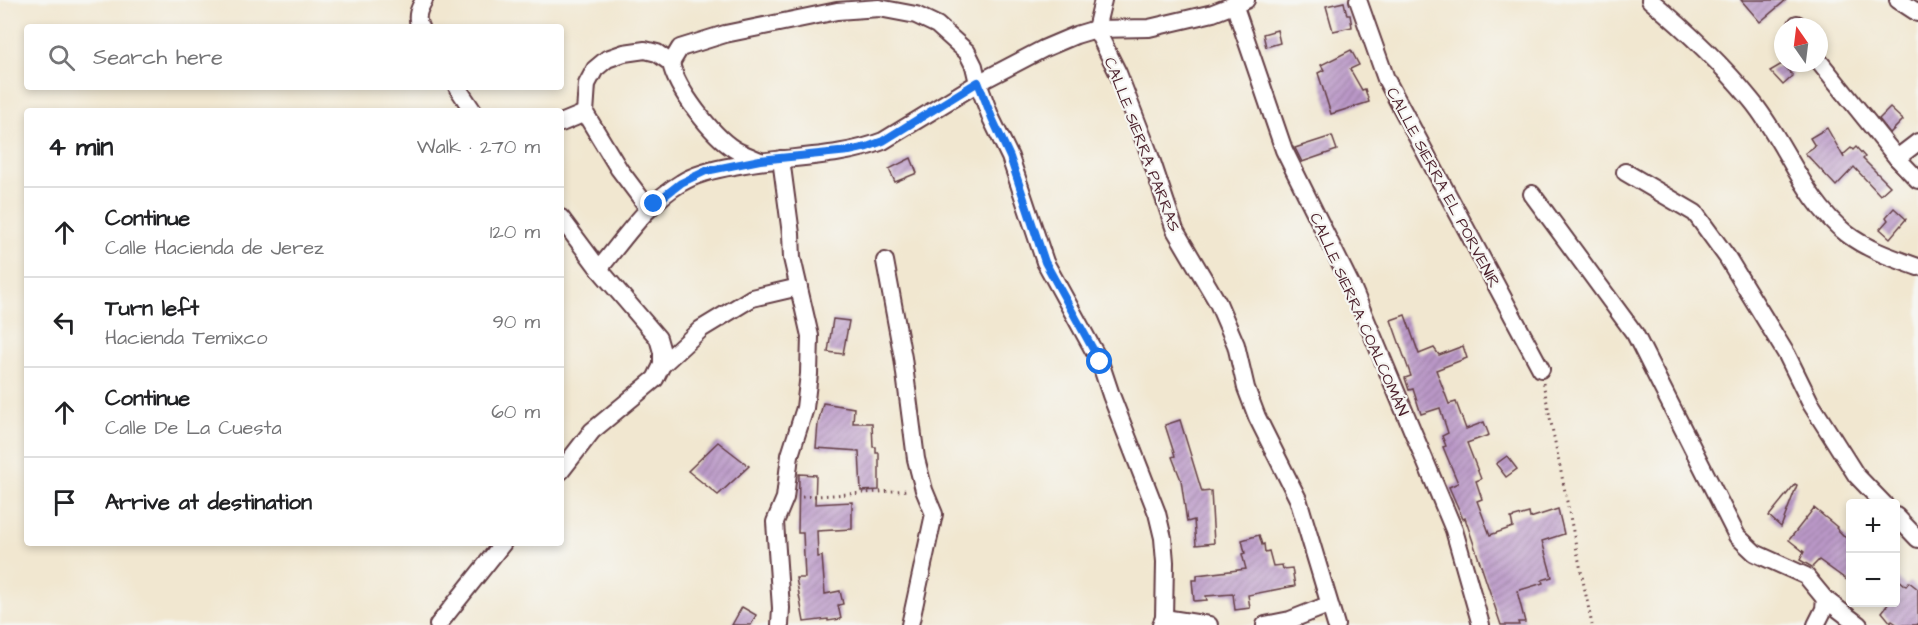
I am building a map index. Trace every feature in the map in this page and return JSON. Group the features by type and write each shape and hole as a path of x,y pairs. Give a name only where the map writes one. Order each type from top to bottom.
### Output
{"street":[{"path":"418,24 419,8 424,0"},
{"path":"1096,29 1103,0"},
{"name":"CALLE SIERRA EL PORVENIR","path":"1358,0 1386,78 1541,369"},
{"path":"1650,0 1691,35 1751,99 1773,129 1820,206 1847,234 1880,254 1918,267"},
{"path":"1898,0 1918,13"},
{"path":"599,269 654,204 681,183 706,171 760,160 867,147 883,141 978,82 1076,35 1096,29 1149,28 1213,13 1240,2"},
{"name":"CALLE SIERRA COALCOMÁN","path":"1240,2 1284,150 1354,291 1454,530 1481,625"},
{"path":"670,63 680,48 725,34 837,11 879,8 916,15 937,26 967,52 992,118 1010,157 1045,262 1100,362 1110,395 1157,513 1163,538 1165,562 1163,621 1209,625"},
{"name":"CALLE SIERRA PARRAS","path":"1096,29 1118,73 1149,153 1175,230 1218,303 1236,345 1246,388 1257,417 1298,499 1336,625"},
{"path":"649,209 619,169 585,113 587,84 595,69 607,59 624,53 645,50 657,53 670,63 682,90 713,132 735,149 760,160"},
{"path":"1828,72 1897,158 1918,180"},
{"path":"459,90 471,108"},
{"path":"564,122 585,113"},
{"path":"1897,158 1918,142"},
{"path":"780,625 781,608 775,522 785,498 790,455 805,408 810,336 792,258 781,159"},
{"path":"1624,172 1695,213 1727,257 1787,355 1811,404 1856,475 1879,499"},
{"path":"1532,194 1635,334 1737,536 1755,553 1806,576 1826,599 1859,625"},
{"path":"564,222 599,269 658,338 662,352 662,365"},
{"path":"885,261 903,358 916,459 924,490 934,514 911,624"},
{"path":"564,467 592,431 655,379 662,365 701,329 752,298 799,287"},
{"path":"1900,520 1918,539"},
{"path":"438,625 501,546"},
{"path":"1816,625 1826,599"},
{"path":"1265,625 1290,620 1329,605"}],"path":[{"path":"1541,369 1592,625"},
{"path":"785,498 924,490"}],"building":[{"path":"1741,0 1786,0 1760,22"},
{"path":"1344,2 1352,27 1333,31 1326,6"},
{"path":"1277,30 1280,43 1266,47 1263,34"},
{"path":"1351,50 1359,65 1350,69 1362,90 1365,89 1369,102 1331,114 1318,73 1324,70 1321,65"},
{"path":"1774,69 1774,72 1789,72 1793,76 1783,85 1770,71"},
{"path":"1890,108 1903,120 1890,133 1879,119"},
{"path":"1827,128 1844,158 1843,155 1856,147 1865,157 1863,159 1890,186 1880,195 1854,167 1836,186 1805,153 1815,146 1810,138"},
{"path":"1332,136 1337,150 1302,162 1295,148"},
{"path":"911,158 917,173 895,182 889,169"},
{"path":"1894,208 1906,219 1890,238 1880,229"},
{"path":"1405,315 1419,354 1434,348 1439,355 1463,346 1467,358 1436,370 1449,404 1456,402 1466,429 1484,422 1489,435 1467,443 1481,479 1476,481 1482,499 1477,501 1490,535 1513,527 1511,518 1529,513 1530,518 1558,509 1564,534 1542,541 1552,577 1542,580 1543,583 1517,591 1525,622 1518,622 1519,625 1501,625 1465,518 1463,519 1449,487 1458,483 1443,447 1446,446 1442,436 1448,433 1440,408 1421,414 1413,389 1409,390 1405,378 1411,376 1391,320"},
{"path":"833,319 849,321 843,354 828,352"},
{"path":"823,403 854,408 853,423 872,423 873,447 876,447 876,453 879,453 879,490 861,491 859,451 816,448"},
{"path":"1180,420 1202,492 1211,491 1214,543 1196,545 1194,520 1187,522 1181,480 1172,457 1175,456 1165,425"},
{"path":"718,442 749,466 718,495 688,471"},
{"path":"1507,456 1517,469 1506,477 1496,464"},
{"path":"799,474 816,475 815,504 852,502 852,529 817,531 818,557 822,556 825,594 840,591 843,604 838,605 841,619 804,622 796,578 805,578 803,533 798,533"},
{"path":"1795,484 1797,485 1781,527 1769,516"},
{"path":"1814,508 1837,527 1846,538 1846,579 1819,560 1812,567 1800,560 1804,552 1789,540"},
{"path":"1259,535 1265,552 1269,551 1273,566 1282,565 1283,569 1292,568 1295,586 1248,595 1250,608 1235,610 1233,594 1206,596 1207,600 1194,601 1192,580 1197,580 1197,575 1246,569 1242,554 1245,553 1242,540"},
{"path":"1900,581 1906,586 1909,582 1918,589 1918,625 1898,625 1892,621 1891,623 1882,612 1886,607 1900,607"},
{"path":"742,607 756,615 751,625 732,625"}],"route":[{"path":"654,204 681,183 706,171 760,160 849,151 883,141 978,82 1010,157 1045,262 1100,362"}]}
